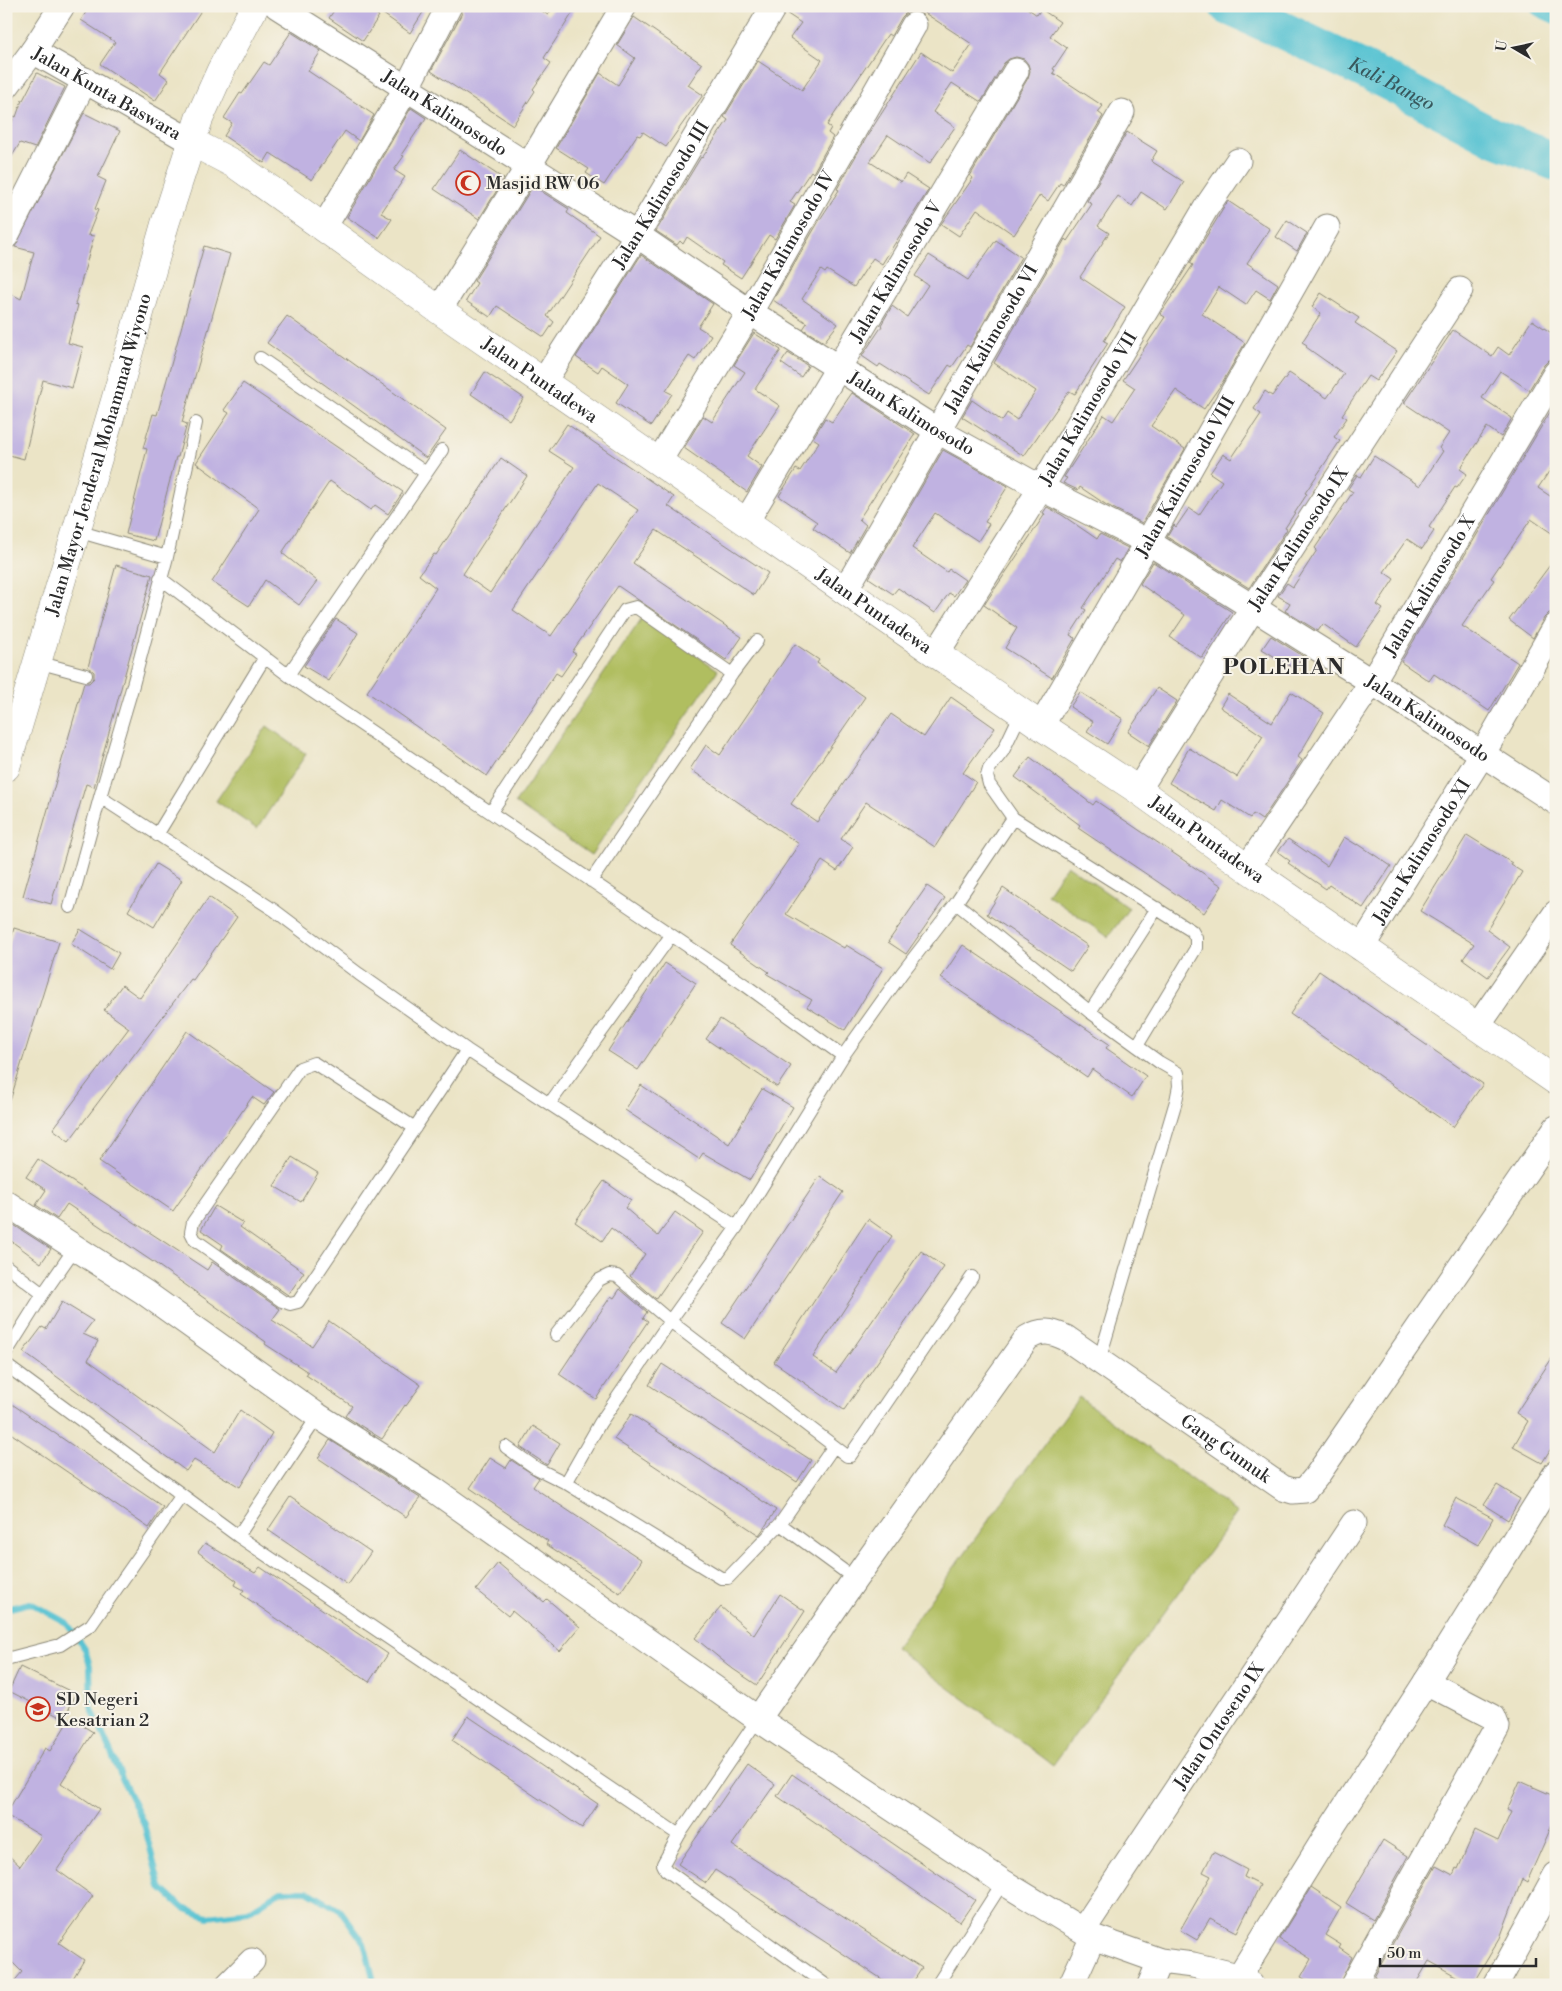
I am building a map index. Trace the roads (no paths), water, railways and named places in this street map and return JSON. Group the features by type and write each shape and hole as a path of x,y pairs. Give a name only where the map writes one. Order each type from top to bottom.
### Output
{"street":[{"path":"33,51 62,6"},
{"name":"Jalan Mayor Jenderal Mohammad Wiyono","path":"6,767 77,532 165,224 199,119 221,70 255,6"},
{"name":"Jalan Kalimosodo","path":"277,6 637,235 750,312 938,431 1041,488 1148,542 1372,682 1556,802"},
{"path":"324,227 406,89 449,6"},
{"path":"439,310 528,167 624,6"},
{"name":"Jalan Kalimosodo III","path":"544,381 637,235 774,6"},
{"name":"Jalan Kalimosodo IV","path":"659,461 750,312 914,25"},
{"name":"Jalan Kunta Baswara","path":"6,86 33,51 192,142"},
{"name":"Jalan Kalimosodo V","path":"746,522 1016,71"},
{"path":"6,236 85,80"},
{"name":"Jalan Kalimosodo VI","path":"844,589 938,431 1122,112"},
{"name":"Jalan Puntadewa","path":"192,142 236,165 439,310 1031,720 1138,790 1361,948 1556,1081"},
{"name":"Jalan Kalimosodo VII","path":"936,654 1041,488 1206,208 1238,161"},
{"name":"Jalan Kalimosodo VIII","path":"1031,720 1148,542 1327,227"},
{"name":"Jalan Kalimosodo IX","path":"1138,790 1253,608 1460,290"},
{"name":"Jalan Kalimosodo X","path":"1247,868 1372,682 1556,373"},
{"name":"Jalan Kalimosodo XI","path":"1361,948 1483,753 1556,626"},
{"path":"1477,1027 1556,913"},
{"name":"Gang Gumuk","path":"758,1719 855,1579 1027,1338 1036,1332 1046,1331 1066,1338 1283,1488 1293,1491 1305,1490 1316,1477 1556,1128"},
{"path":"6,1203 144,1292 318,1416 433,1489 758,1719 1003,1882 1088,1933 1160,1961 1193,1965 1241,1982 1556,1473"},
{"name":"Jalan Ontoseno IX","path":"1071,1985 1088,1933 1354,1523"},
{"path":"1353,1985 1497,1727 1492,1717 1426,1682"},
{"path":"1496,1985 1556,1874"},
{"path":"228,1985 252,1961"},
{"path":"1150,1985 1160,1961"}],"lane":[{"path":"260,358 426,473"},
{"path":"70,907 128,684 167,557 196,423"},
{"path":"288,675 442,450"},
{"path":"77,532 167,557"},
{"path":"160,578 288,675 592,881 670,937 745,986 842,1056"},
{"path":"491,812 625,610 636,607 732,674"},
{"path":"592,881 732,674 757,641"},
{"path":"157,835 265,657"},
{"path":"37,662 86,675"},
{"path":"1031,720 1003,751 989,769 987,776 989,784 1013,818 1157,908 1192,931 1196,938 1196,948 1137,1046"},
{"path":"100,796 274,910 359,974 468,1050 737,1227"},
{"path":"566,1483 600,1423 737,1227 842,1056 956,903 1013,818"},
{"path":"956,903 1090,1012 1159,1062 1178,1073 1179,1086 1099,1361"},
{"path":"1090,1012 1157,908"},
{"path":"550,1103 670,937"},
{"path":"415,1128 314,1063 307,1064 300,1068 288,1084 193,1222 191,1232 195,1240 282,1301 290,1304 298,1302 468,1050"},
{"path":"6,1353 75,1248"},
{"path":"6,1266 43,1294"},
{"path":"556,1335 599,1280 609,1276 617,1276 670,1321 847,1456 852,1454 972,1277"},
{"path":"6,1365 238,1536 679,1835"},
{"path":"238,1536 318,1416"},
{"path":"506,1447 536,1468 566,1483 721,1578 728,1578 780,1524 834,1446"},
{"path":"6,1659 64,1642 88,1627 182,1495"},
{"path":"780,1524 855,1579"},
{"path":"758,1719 679,1835 663,1864 666,1870 826,1985"},
{"path":"937,1985 1003,1882"}],"waterway":[{"name":"Kali Bango","path":"1228,6 1387,81 1493,137 1556,162"},
{"path":"1541,6 1556,13"},
{"path":"6,1609 30,1603 67,1623 85,1649 90,1666 91,1707 144,1824 160,1887 183,1908 208,1917 248,1912 281,1891 307,1891 341,1911 364,1943 375,1985"}],"place":[{"name":"Masjid RW 06","path":"468,183"},
{"name":"SD Negeri Kesatrian 2","path":"38,1709"}],"district":[{"name":"POLEHAN","path":"1284,667"}]}
